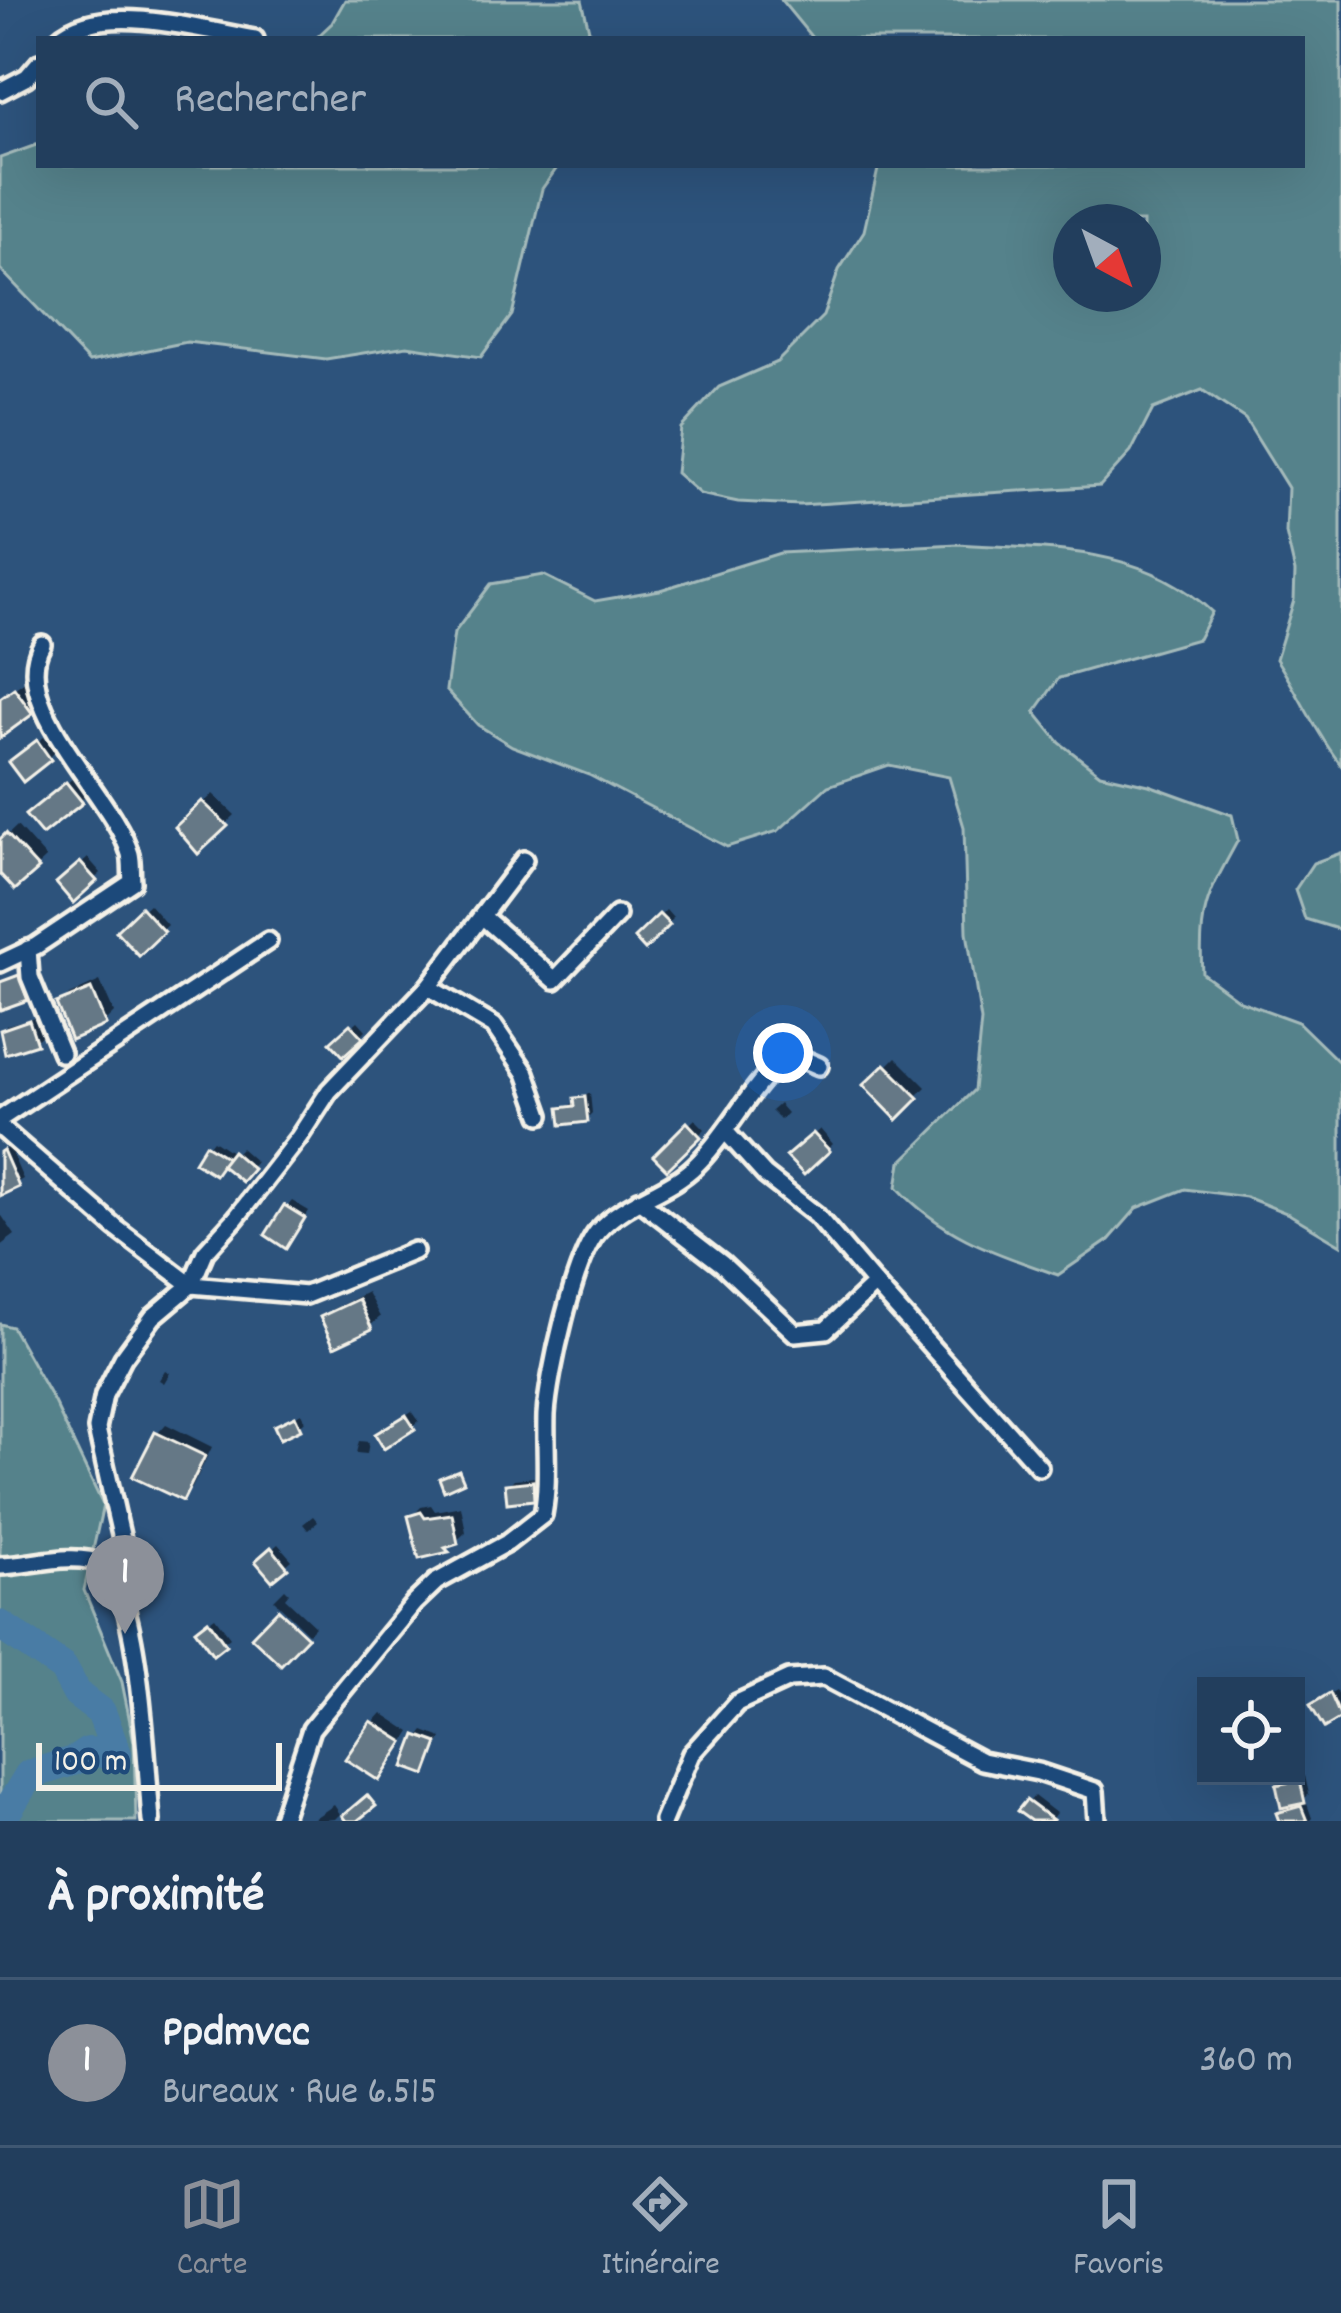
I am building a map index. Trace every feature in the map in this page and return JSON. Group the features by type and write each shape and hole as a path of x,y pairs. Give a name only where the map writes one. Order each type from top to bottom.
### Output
{"street":[{"path":"63,36 90,20 124,18 236,36"},
{"path":"0,91 27,77 36,66"},
{"path":"0,963 132,882 131,857 122,836 53,726 33,680 34,657 42,644"},
{"path":"115,1574 125,1553 97,1429 104,1394 123,1358 153,1317 191,1285 205,1252 299,1137 329,1090 428,987 524,860"},
{"path":"482,916 555,980 617,915"},
{"path":"268,941 0,1123 116,1228 191,1285 306,1294 414,1251"},
{"path":"28,950 30,977 61,1053"},
{"path":"428,987 494,1026 526,1073 542,1115"},
{"path":"281,1821 310,1729 414,1603 436,1582 507,1544 543,1515 548,1481 546,1412 575,1285 596,1234 639,1200 691,1171 783,1059 796,1056 818,1066"},
{"path":"724,1131 765,1175 816,1215 1039,1466"},
{"path":"639,1200 722,1264 795,1333 826,1330 875,1284"},
{"path":"0,1566 92,1561 115,1574 122,1589 137,1674 151,1821"},
{"path":"663,1821 691,1754 737,1703 789,1679 824,1677 982,1761 1038,1772 1095,1791 1097,1821"}],"green space":[{"path":"345,0 582,0 590,36 318,36"},
{"path":"781,0 1341,0 1341,765 1276,659 1294,600 1295,572 1286,533 1288,488 1245,419 1202,390 1153,409 1131,452 1100,486 800,505 738,502 700,494 676,473 681,428 719,387 777,362 823,316 839,270 864,231 878,168 1305,168 1305,36 811,36"},
{"path":"36,145 36,168 557,168 542,189 512,315 481,357 407,346 326,359 187,342 89,362 0,269 0,158"},
{"path":"958,544 1060,550 1125,563 1184,590 1212,612 1198,639 1059,678 1035,712 1060,743 1100,774 1149,785 1232,815 1238,840 1207,903 1202,973 1240,1001 1298,1022 1341,1064 1341,1245 1289,1214 1246,1197 1185,1189 1137,1208 1109,1240 1058,1275 952,1231 897,1187 901,1162 974,1090 981,1021 967,932 964,827 949,777 889,765 828,786 778,831 727,847 589,775 512,746 478,725 446,690 454,633 491,584 543,575 595,601 660,590 780,553"},
{"path":"1341,853 1341,930 1305,919 1295,890 1313,863"},
{"path":"0,1324 12,1327 103,1505 84,1590 122,1682 134,1742 136,1821 0,1821"}],"building":[{"path":"14,688 33,714 0,738 0,698"},
{"path":"37,740 51,760 23,782 8,762"},
{"path":"66,782 83,803 42,835 25,815"},
{"path":"202,801 228,826 198,854 175,827"},
{"path":"6,833 39,869 15,890 0,874 0,839"},
{"path":"80,862 97,881 73,903 56,883"},
{"path":"141,907 164,932 139,956 116,931"},
{"path":"659,914 670,925 645,950 634,938"},
{"path":"19,975 28,1000 0,1010 0,982"},
{"path":"91,989 106,1025 71,1040 56,1003"},
{"path":"29,1020 37,1044 5,1054 0,1030"},
{"path":"350,1024 363,1038 343,1056 330,1042"},
{"path":"885,1064 919,1098 897,1120 863,1085"},
{"path":"585,1097 588,1122 561,1125 559,1108 575,1106 574,1098"},
{"path":"687,1122 701,1137 667,1170 653,1156"},
{"path":"813,1133 830,1151 804,1175 786,1156"},
{"path":"205,1144 227,1158 215,1175 194,1162"},
{"path":"3,1150 19,1187 0,1196 0,1152"},
{"path":"232,1151 253,1169 242,1182 221,1165"},
{"path":"284,1205 305,1218 286,1249 265,1235"},
{"path":"358,1299 372,1329 334,1347 320,1317"},
{"path":"406,1415 415,1429 384,1449 375,1434"},
{"path":"295,1416 301,1429 280,1439 274,1426"},
{"path":"155,1432 205,1456 183,1501 132,1477"},
{"path":"459,1470 464,1482 444,1491 439,1478"},
{"path":"533,1481 534,1500 507,1503 505,1484"},
{"path":"421,1512 425,1518 452,1514 458,1544 445,1548 449,1552 419,1559 408,1516"},
{"path":"271,1547 288,1568 272,1581 255,1561"},
{"path":"278,1609 308,1637 281,1665 251,1637"},
{"path":"208,1620 226,1645 213,1655 195,1630"},
{"path":"1330,1693 1341,1718 1324,1728 1310,1705"},
{"path":"371,1721 404,1742 379,1781 345,1759"},
{"path":"416,1735 438,1743 426,1775 404,1767"},
{"path":"1276,1785 1301,1785 1305,1803 1281,1808"},
{"path":"367,1795 376,1806 357,1821 346,1821 342,1816"},
{"path":"1026,1800 1053,1820 1031,1821 1017,1811"},
{"path":"1301,1806 1307,1821 1279,1821 1276,1813"}],"waterway":[{"path":"0,1625 63,1668 77,1694 101,1712 117,1754 88,1752 29,1775 1,1821"}],"place":[{"name":"Ppdmvcc","path":"125,1634"}]}
